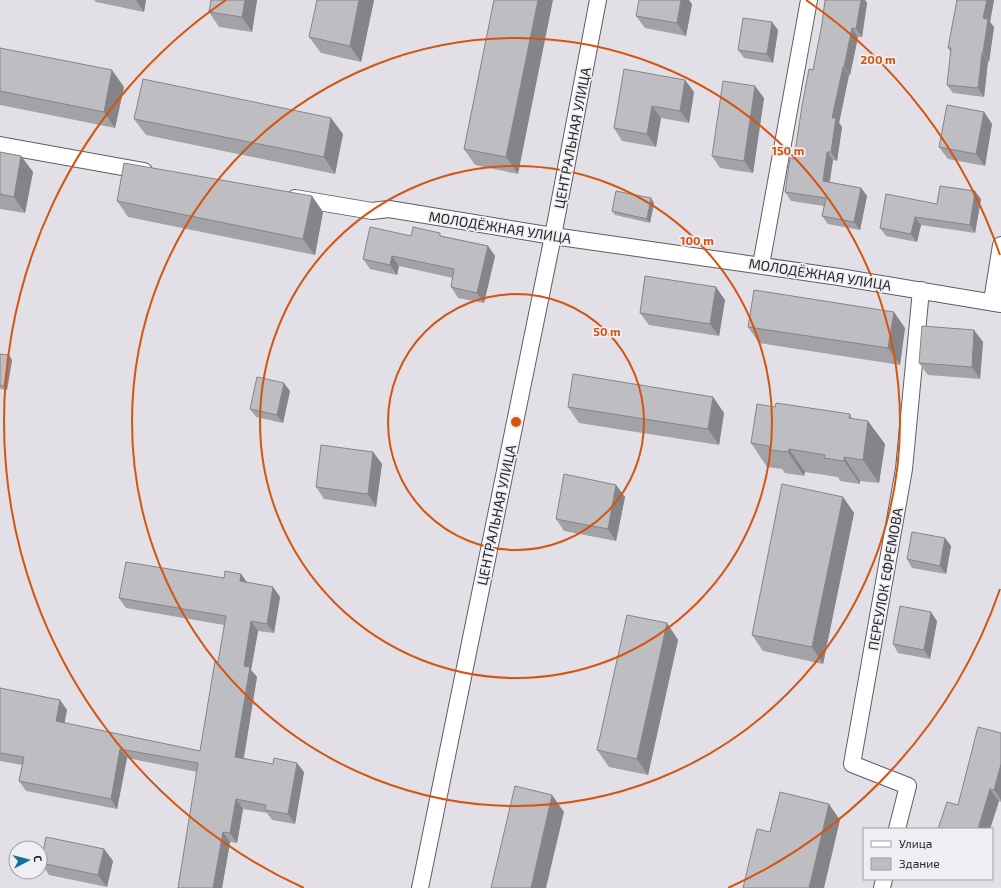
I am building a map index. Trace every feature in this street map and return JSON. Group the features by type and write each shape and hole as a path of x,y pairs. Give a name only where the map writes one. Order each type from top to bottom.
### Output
{"street":[{"name":"ЦЕНТРАЛЬНАЯ УЛИЦА","path":"420,888 554,236 598,0"},
{"path":"761,265 809,0"},
{"path":"0,145 155,173"},
{"name":"МОЛОДЁЖНАЯ УЛИЦА","path":"279,195 372,211 389,209 554,236 761,265 996,302"},
{"path":"996,302 1001,245"},
{"name":"ПЕРЕУЛОК ЕФРЕМОВА","path":"897,828 908,786 852,764 904,469 921,290"}],"building":[{"path":"211,0 245,0 242,17 209,12"},
{"path":"317,0 359,0 350,46 309,37"},
{"path":"494,0 538,0 506,157 464,149"},
{"path":"639,0 681,0 677,23 636,16"},
{"path":"825,0 861,0 856,29 852,28 832,118 836,118 831,152 827,152 823,181 861,188 854,222 822,216 826,198 785,192 790,158 794,159 809,69 813,70"},
{"path":"957,0 987,0 983,18 988,19 978,88 947,85 951,48 948,48"},
{"path":"743,18 772,22 767,54 738,50"},
{"path":"0,48 112,70 104,112 0,91"},
{"path":"624,69 685,80 680,111 652,106 647,134 614,128"},
{"path":"143,79 331,118 324,157 134,119"},
{"path":"723,81 755,86 744,161 712,156"},
{"path":"947,105 984,112 976,154 939,147"},
{"path":"0,152 21,156 14,197 0,194"},
{"path":"124,163 312,196 303,239 117,201"},
{"path":"940,186 975,191 970,225 915,217 911,234 880,228 886,194 937,204"},
{"path":"616,191 651,198 647,219 612,211"},
{"path":"370,227 411,236 413,227 440,233 440,236 488,246 477,293 451,287 454,269 392,256 390,265 363,259"},
{"path":"645,276 716,287 710,324 640,313"},
{"path":"754,290 894,312 888,348 748,327"},
{"path":"922,326 974,330 972,367 919,363"},
{"path":"0,354 9,355 4,386 0,385"},
{"path":"573,374 713,397 708,429 568,407"},
{"path":"257,377 284,383 277,415 250,409"},
{"path":"776,403 850,414 849,418 868,421 863,460 844,457 844,461 824,458 825,455 789,449 788,452 769,450 769,446 751,443 757,404 775,407"},
{"path":"321,445 373,452 368,494 316,487"},
{"path":"564,474 616,485 608,529 556,519"},
{"path":"782,484 843,497 812,647 752,635"},
{"path":"912,532 945,538 940,566 907,559"},
{"path":"126,562 224,578 225,571 241,574 240,581 273,587 267,624 251,621 244,666 250,667 235,757 273,764 274,758 297,763 288,814 265,810 266,805 236,799 230,833 223,832 213,888 178,888 198,763 120,749 111,799 19,781 24,757 0,753 0,688 60,700 56,721 200,751 215,661 218,662 226,616 119,598"},
{"path":"900,606 931,612 924,650 893,644"},
{"path":"627,615 667,623 637,759 597,750"},
{"path":"978,727 1001,733 1001,764 994,790 990,789 978,828 938,828 947,802 958,805"},
{"path":"515,786 552,795 531,888 491,888"},
{"path":"780,792 829,804 809,888 743,888 757,829 770,832"},
{"path":"46,837 104,849 98,875 48,864 48,840 45,840"}]}
